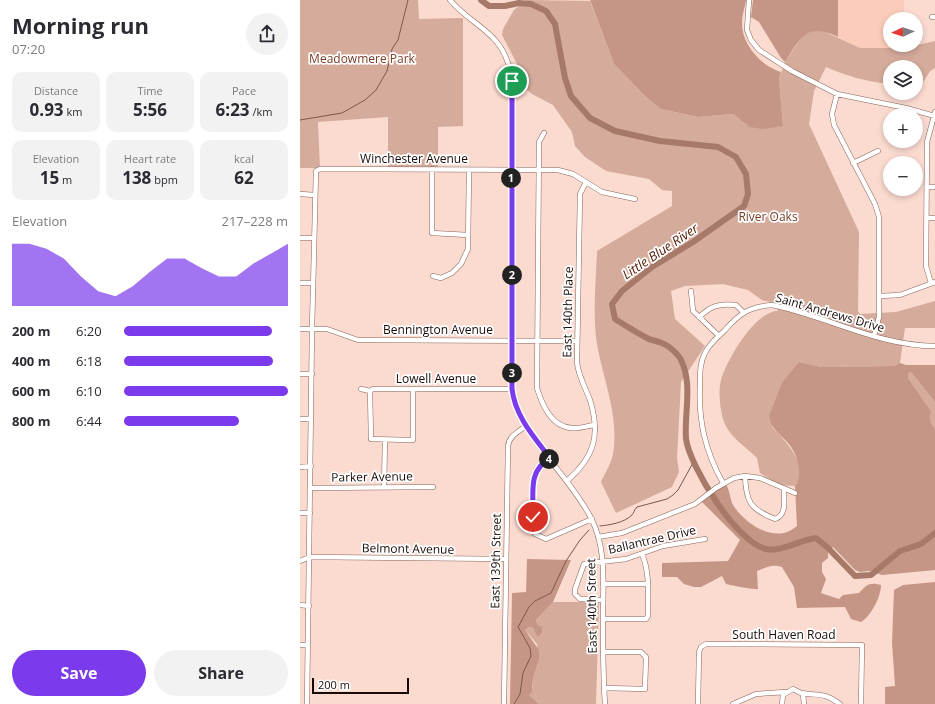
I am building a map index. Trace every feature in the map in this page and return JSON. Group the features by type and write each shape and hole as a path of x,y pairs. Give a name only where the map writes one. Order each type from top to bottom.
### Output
{"street":[{"path":"450,0 461,13 490,33 502,46 512,81 512,389"},
{"path":"749,0 747,30 751,40 759,50 792,71 837,94 935,115 927,142 926,266 933,282 900,295 880,296"},
{"path":"837,94 832,109 832,120 875,204 879,217 880,296 879,317 874,336"},
{"path":"544,133 539,142 537,388 546,410 555,421 566,428 594,425"},
{"path":"853,163 878,151"},
{"name":"Winchester Avenue","path":"315,195 316,171 320,169 511,169 566,172 602,192 635,199"},
{"path":"432,169 432,233 468,235"},
{"path":"433,276 441,278 452,273 461,264 468,249 470,170"},
{"name":"East 140th Place","path":"567,481 582,468 590,456 594,441 594,425 590,402 578,367 577,341 580,194 586,182"},
{"path":"927,187 935,187"},
{"path":"300,194 315,195 307,704"},
{"path":"927,218 935,218"},
{"path":"300,238 314,238"},
{"path":"300,283 313,284"},
{"path":"691,291 691,308 719,336"},
{"path":"699,317 707,309 718,304 736,305 743,312"},
{"name":"Saint Andrews Drive","path":"723,483 714,467 705,442 699,399 701,363 705,353 719,336 743,312 756,307 780,307 899,343 935,346"},
{"name":"Bennington Avenue","path":"300,329 327,329 358,340 577,341"},
{"path":"300,374 312,374"},
{"name":"Lowell Avenue","path":"361,389 370,391 373,388 512,389"},
{"path":"370,391 371,439 413,440 413,389"},
{"name":"East 140th Street","path":"512,389 515,405 526,426 582,502 592,519 598,536 603,562 603,652 605,704"},
{"path":"300,418 311,419"},
{"name":"East 139th Street","path":"504,704 509,442 513,435 526,426"},
{"path":"384,487 385,440"},
{"path":"550,458 538,467 534,476 533,526 535,534 546,539 592,519"},
{"path":"300,467 311,466"},
{"path":"745,476 746,494 749,501 761,512 775,519 780,517 784,512 784,489"},
{"path":"598,536 622,533 695,504 723,483 734,478 745,476 760,478 795,493"},
{"name":"Parker Avenue","path":"310,488 434,487"},
{"path":"300,513 310,513"},
{"name":"Ballantrae Drive","path":"603,600 580,599 577,597 575,592 584,564 626,559 664,546 705,539"},
{"path":"603,619 642,620 647,618 647,568 642,554"},
{"path":"300,561 310,557"},
{"name":"Belmont Avenue","path":"310,557 506,559"},
{"path":"603,584 648,584"},
{"path":"300,606 309,606"},
{"name":"South Haven Road","path":"698,704 699,652 701,647 706,644 862,645 861,704"},
{"path":"300,645 307,645"},
{"path":"603,652 641,652 646,656 646,688 642,690 604,688"},
{"path":"733,704 756,694 772,694 786,692 793,689 801,693 813,695 825,694 840,704"},
{"path":"772,694 782,702 786,692"},
{"path":"801,693 804,703 813,695"}],"shaded area":[{"path":"590,0 746,0 742,17 745,38 754,53 766,65 781,72 779,79 783,126 763,129 749,127 733,114 698,117 661,109 647,98 614,64"},
{"path":"753,0 838,0 838,37 819,31 806,34 796,45 785,62 759,22 751,17"},
{"path":"838,0 904,0 904,12 883,12 883,48 860,48 838,37"},
{"path":"799,362 822,367 894,366 900,363 906,365 935,365 935,402 911,372 908,373 908,378 931,411 930,421 935,430 935,570 882,575 869,571 860,572 855,570 833,547 828,551 828,558 822,563 822,572 826,579 821,593 839,599 843,595 859,593 869,584 881,585 881,590 875,606 861,622 851,619 845,607 797,608 794,587 782,567 778,566 770,566 757,571 758,589 726,584 722,576 701,587 694,587 684,584 677,577 662,577 662,563 728,561 740,540 701,501 726,484 733,505 737,511 756,527 764,531 779,534 788,532 797,526 795,486 798,481 799,470 797,458 791,447 773,427 769,416 782,383"},
{"path":"527,559 571,560 553,602 536,620 538,625 542,627 542,633 538,637 533,628 529,627 525,630 539,650 539,660 533,678 532,692 529,695 539,704 510,704 512,593 526,592"},
{"path":"935,582 935,704 885,704 885,687 895,686 892,643 894,590 903,585"}],"green space":[{"name":"Meadowmere Park","path":"300,0 418,0 419,19 463,18 463,126 438,127 438,169 388,167 388,117 318,122 320,168 300,168"},
{"name":"River Oaks","path":"527,0 590,1 614,64 647,98 661,109 698,117 733,114 749,127 783,126 779,79 785,62 803,35 812,31 823,31 860,48 883,48 883,52 923,52 923,44 935,41 935,68 930,71 923,82 923,60 883,60 883,83 857,78 826,67 814,91 809,124 859,232 858,311 860,314 896,312 935,301 935,328 905,328 900,363 894,366 822,367 799,362 772,427 789,446 798,462 800,471 799,479 795,486 780,485 760,473 757,458 733,436 725,425 720,400 721,380 729,360 751,328 769,313 777,311 780,304 762,300 748,290 723,284 685,286 671,291 675,319 705,346 681,382 677,458 679,472 672,487 616,513 601,482 613,454 614,424 596,337 595,304 597,251 672,206 672,191 662,190 649,179 606,171 585,157 575,146 572,132 553,105 532,94 519,83 517,64 502,35 503,29 514,10"},
{"path":"908,372 911,372 935,402 935,430 930,421 931,411 908,378"},
{"path":"553,602 599,602 596,704 539,704 529,695 533,687 533,678 539,660 537,644 525,630 529,627 533,628 539,636 542,633 536,620"}],"waterway":[{"path":"300,120 342,113 365,100 376,90 387,71 392,49 398,40 408,0"},
{"name":"Little Blue River","path":"481,0 489,6 505,6 519,3 531,4 546,11 555,24 565,78 571,96 590,118 615,131 660,141 718,147 736,157 746,174 748,194 744,206 693,242 652,267 622,291 612,304 615,319 649,339 666,345 680,358 685,369 687,379 686,439 689,452 705,485 729,519 754,544 766,549 778,549 816,538 828,548 855,576 871,575 900,551 921,544 935,533"},
{"path":"600,526 621,522 629,518 637,507 667,499 673,495 678,490 694,461"},
{"path":"514,704 520,694 523,673 531,656 530,648 518,627 529,607 535,601 551,593 566,561 580,540 589,530"}],"route":[{"path":"512,81 510,207 512,230 512,396 522,420 550,458 538,467 534,476 533,517"}]}
